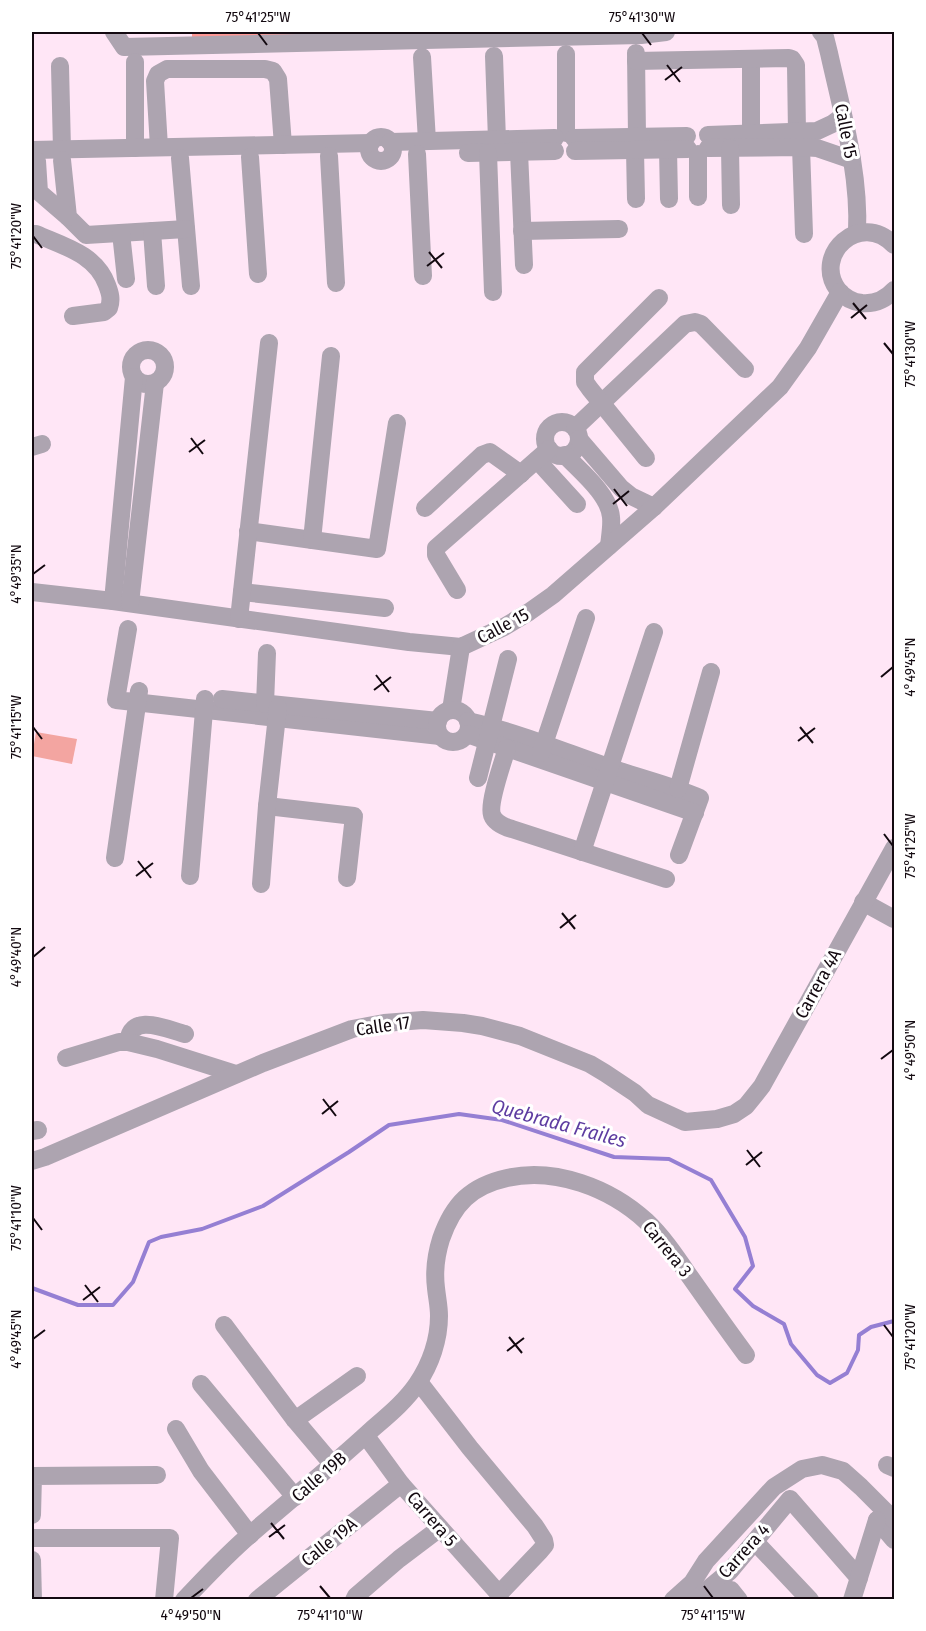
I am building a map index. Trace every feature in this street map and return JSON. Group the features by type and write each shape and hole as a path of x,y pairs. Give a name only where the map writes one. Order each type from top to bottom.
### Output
{"street":[{"path":"114,32 124,46 666,32"},
{"name":"Calle 15","path":"821,32 825,38 852,160 859,207 858,233"},
{"path":"565,142 566,54"},
{"path":"493,292 494,56"},
{"path":"422,57 423,276"},
{"path":"636,199 636,57 786,58 796,65 804,234"},
{"path":"751,59 752,134"},
{"path":"135,62 135,148"},
{"path":"60,66 62,155 68,217"},
{"path":"159,147 156,81 158,74 167,69 265,69 273,71 278,80 283,145"},
{"path":"370,149 373,140 380,137 391,148 565,142 698,144 730,148 799,140 843,116"},
{"path":"636,143 668,149 752,134 799,140 852,160"},
{"path":"493,146 519,152 565,142"},
{"path":"698,144 698,197"},
{"path":"186,229 86,235 39,192 33,158 159,147 283,145 370,149"},
{"path":"730,148 731,205"},
{"path":"62,155 180,158 329,156 370,149"},
{"path":"668,149 669,199"},
{"path":"519,152 524,265"},
{"path":"329,156 336,283"},
{"path":"250,157 258,274"},
{"path":"180,158 190,286"},
{"path":"522,231 619,229"},
{"path":"152,231 156,286"},
{"path":"121,233 126,279"},
{"path":"893,295 869,304 848,299 834,283 831,263 840,244 848,237 858,233 879,234 894,245"},
{"path":"32,234 82,254 97,266 106,282 111,300 110,308 104,312 72,316"},
{"name":"Calle 15","path":"32,592 461,647 504,627 553,595 654,507 780,387 808,348 840,292"},
{"path":"646,458 585,382 585,372 658,298"},
{"path":"456,590 436,555 436,548 521,474 550,455 575,450 577,434 602,403 685,324 695,322 701,324 745,369"},
{"path":"239,619 269,343"},
{"path":"153,351 165,362 162,378 155,383 140,382 135,377 132,361 137,354 153,351"},
{"path":"312,540 331,356"},
{"path":"121,602 135,377"},
{"path":"121,602 155,383"},
{"path":"577,504 550,455 546,439 547,433 554,424 566,422 621,488 631,496 654,507"},
{"path":"248,531 377,549 397,423"},
{"path":"425,508 482,455 490,452 521,474"},
{"path":"550,455 600,492 608,503 611,516 609,546"},
{"path":"242,592 385,608"},
{"path":"542,752 586,618"},
{"path":"128,628 117,695 443,722 462,713 467,728 463,738 453,742 448,741 443,722 461,647"},
{"path":"582,852 654,632"},
{"path":"261,884 274,709 267,653"},
{"path":"478,778 508,659"},
{"path":"678,789 711,672"},
{"path":"115,858 138,697"},
{"path":"190,876 204,704"},
{"path":"467,728 697,806"},
{"path":"489,734 507,748 542,752"},
{"path":"507,748 491,805 492,815 496,820 512,829 666,879"},
{"path":"607,775 678,789 697,806"},
{"path":"267,806 354,816 347,878"},
{"path":"679,855 697,806"},
{"name":"Carrera 4A","path":"734,1114 746,1106 762,1086 894,848"},
{"path":"863,902 894,919"},
{"name":"Calle 17","path":"32,1161 263,1063 352,1029 384,1023 423,1020 482,1026 520,1036 590,1064 635,1094 648,1106 685,1122 717,1119 734,1114"},
{"path":"128,1042 132,1029 142,1024 185,1034"},
{"path":"66,1058 119,1042 128,1042 237,1074"},
{"name":"Carrera 3","path":"401,1403 419,1382 431,1357 439,1316 435,1265 441,1241 451,1218 474,1190 500,1180 527,1175 555,1176 575,1181 608,1195 634,1210 666,1242 746,1355"},
{"path":"224,1325 295,1420 333,1465"},
{"path":"295,1420 357,1376"},
{"path":"419,1382 544,1540 545,1545 499,1597"},
{"path":"201,1384 295,1497"},
{"name":"Calle 19B","path":"184,1599 249,1535 333,1465 401,1403"},
{"path":"176,1429 201,1471 249,1535"},
{"name":"Carrera 5","path":"366,1436 401,1484 499,1597"},
{"path":"673,1599 692,1583 706,1561 774,1487 802,1469 822,1465 843,1472 861,1487 886,1520 894,1540"},
{"path":"32,1515 32,1476 157,1475"},
{"name":"Calle 19A","path":"257,1599 401,1484"},
{"name":"Carrera 4","path":"695,1599 730,1571 790,1499 859,1578"},
{"path":"852,1599 859,1578 886,1520"},
{"path":"354,1599 399,1559 440,1528"},
{"path":"32,1538 170,1538 164,1599"},
{"path":"759,1546 810,1599"},
{"path":"32,1560 33,1599"},
{"path":"720,1599 731,1590 739,1599"}],"shaded area":[{"path":"192,32 317,32 288,40 192,40"},
{"path":"36,732 77,739 72,764 32,756"}],"waterway":[{"name":"Quebrada Frailes","path":"32,1288 78,1305 113,1305 133,1282 149,1242 161,1237 202,1229 263,1206 389,1125 459,1114 502,1120 614,1157 669,1159 711,1180 745,1237 753,1266 735,1289 753,1306 784,1324 791,1344 817,1375 830,1383 847,1373 858,1350 859,1335 871,1327 894,1321"}]}
